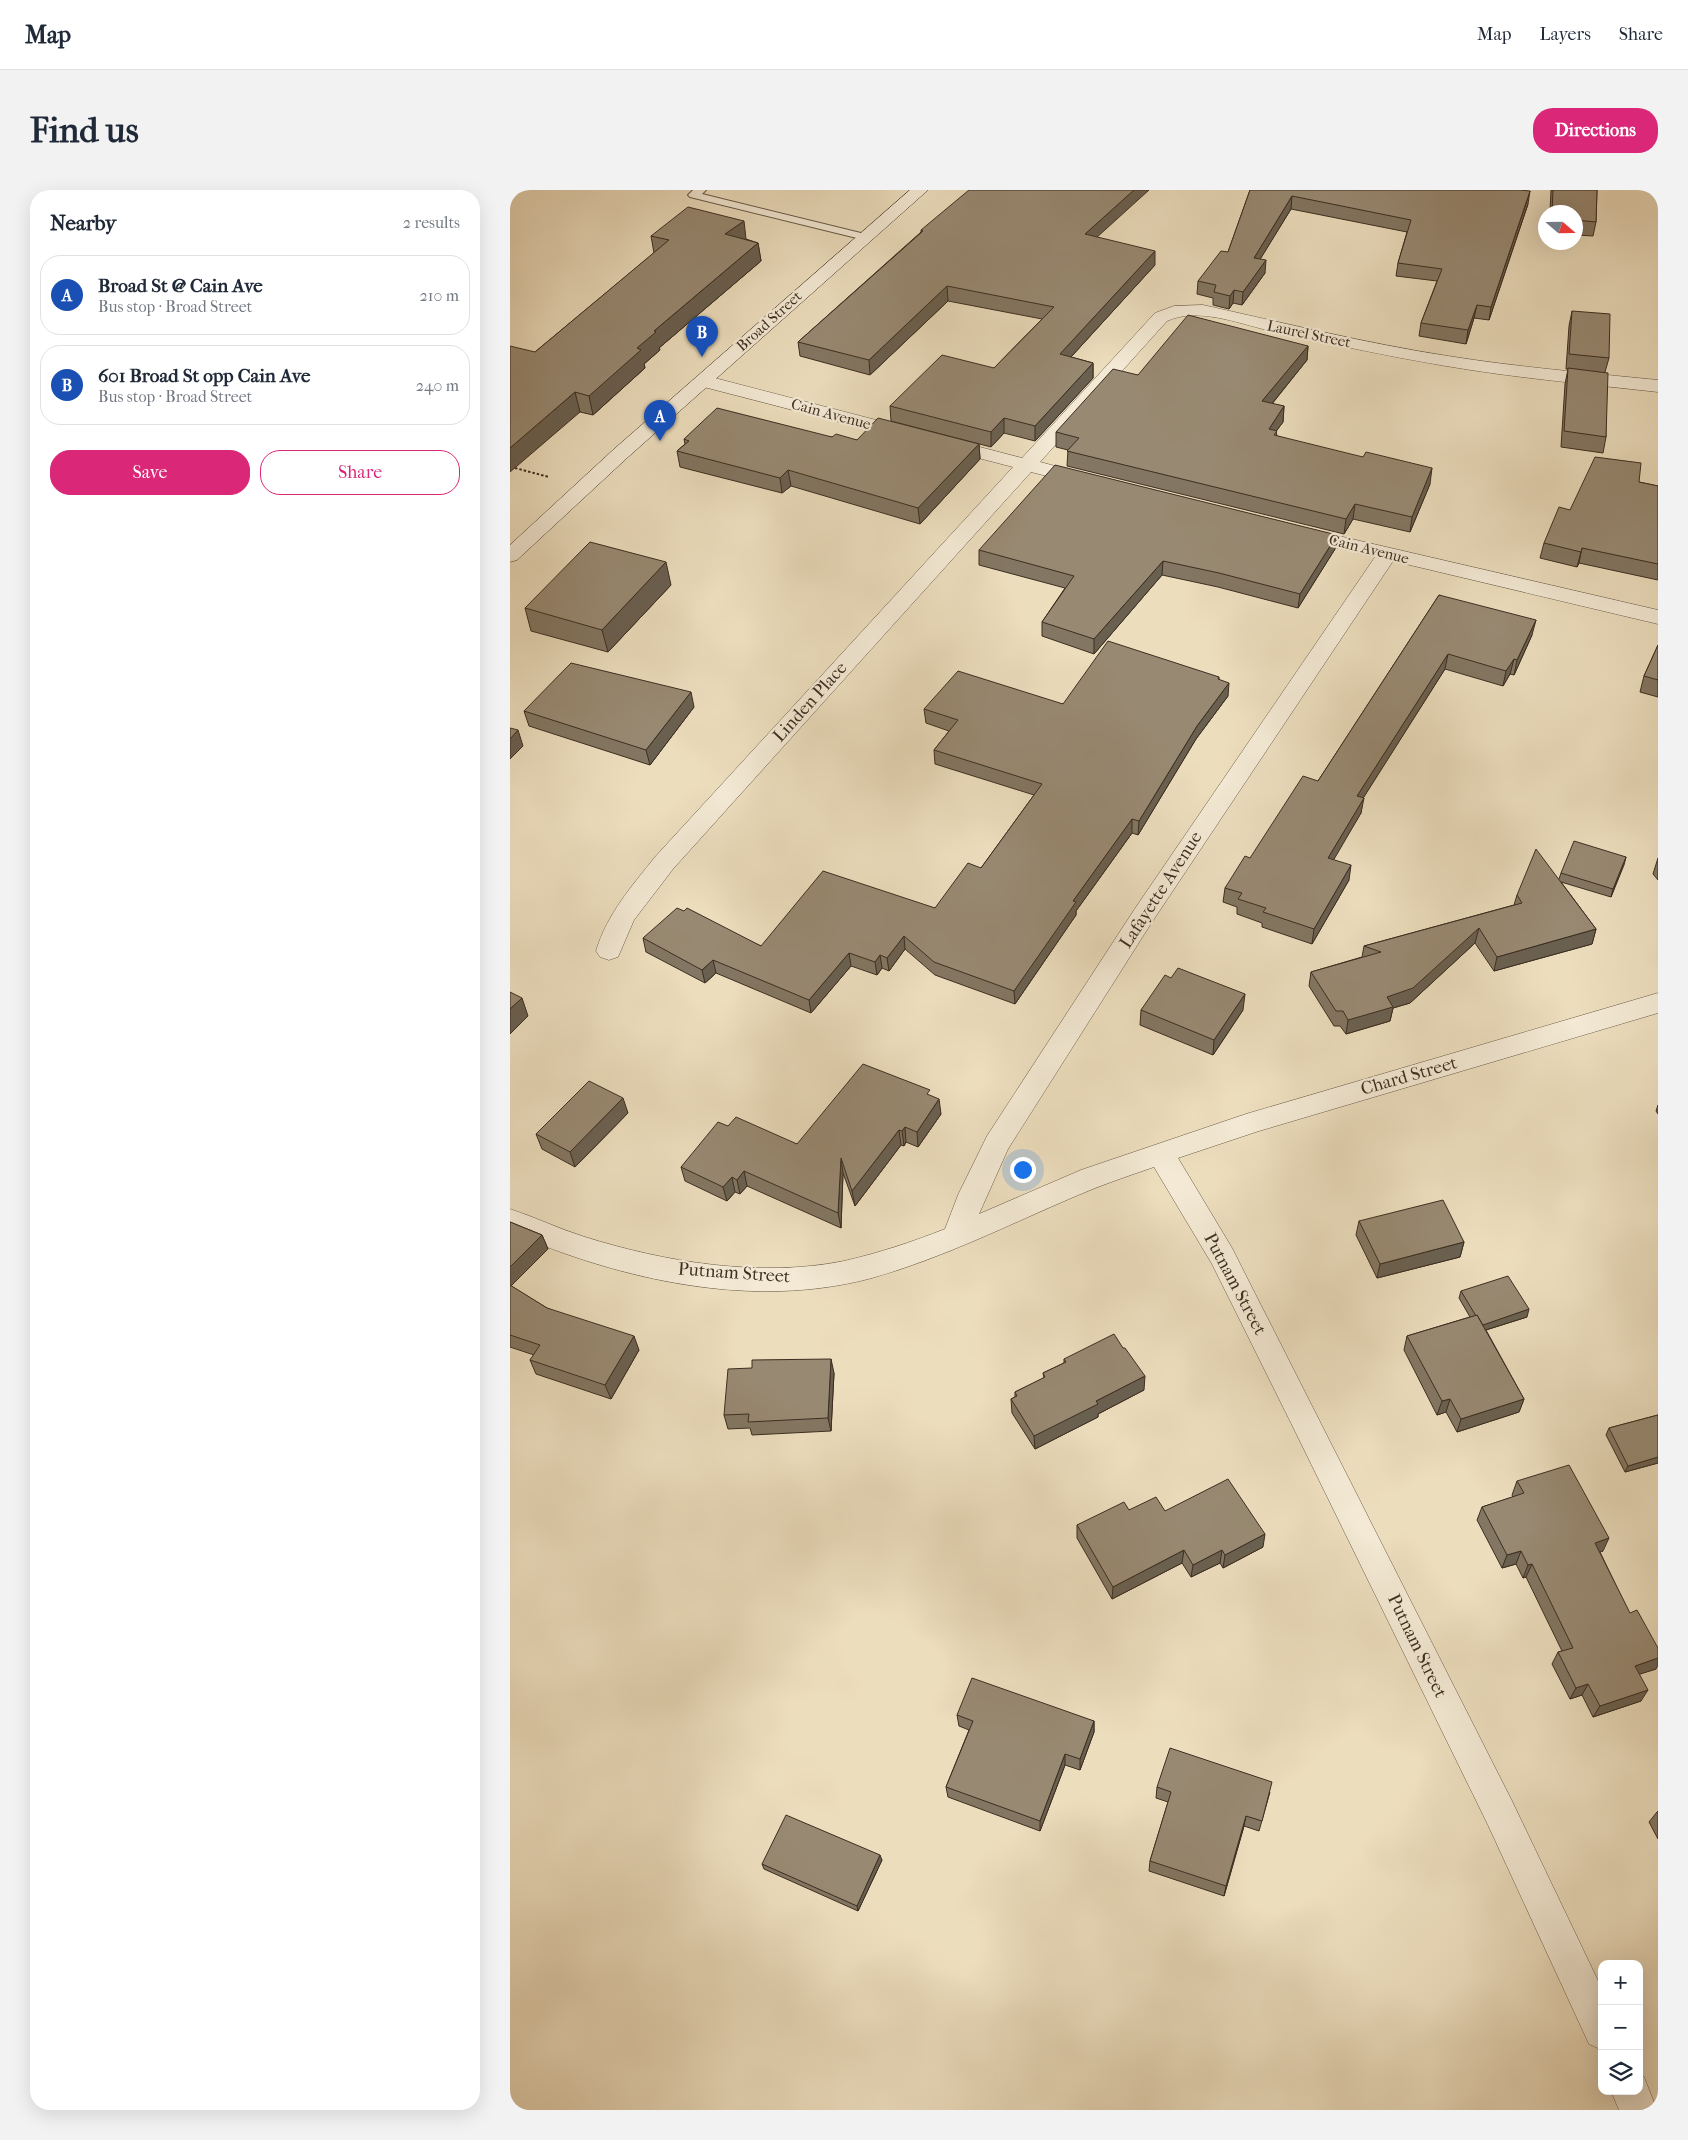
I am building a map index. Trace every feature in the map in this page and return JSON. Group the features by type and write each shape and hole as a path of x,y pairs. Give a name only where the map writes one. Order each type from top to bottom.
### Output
{"street":[{"name":"Broad Street","path":"510,556 583,488 920,190"},
{"name":"Laurel Street","path":"1027,465 1161,316 1174,311 1203,310 1331,339 1457,362 1550,375 1658,386"},
{"name":"Cain Avenue","path":"703,381 1104,484"},
{"name":"Linden Place","path":"610,951 612,941 621,922 664,863 1027,465"},
{"name":"Cain Avenue","path":"1286,529 1658,617"},
{"name":"Lafayette Avenue","path":"956,1237 972,1195 1002,1136 1149,908 1387,554"},
{"name":"Chard Street","path":"1160,1153 1256,1121 1658,1003"},
{"name":"Putnam Street","path":"510,1220 567,1243 634,1261 701,1275 781,1280 841,1274 897,1259 956,1237 1069,1187 1160,1153 1222,1256 1266,1342 1500,1813 1598,2022"},
{"path":"1632,2095 1638,2110"}],"lane":[{"path":"700,190 694,195 865,237"}],"building":[{"path":"969,190 1134,190 1085,234 1155,251 1060,354 1093,363 1035,426 1004,418 991,432 890,406 942,355 994,368 1054,307 947,286 869,360 798,342 923,231 921,230"},
{"path":"1250,190 1530,191 1491,307 1477,305 1468,330 1421,323 1442,269 1398,263 1411,220 1292,196 1254,258 1266,260 1243,292 1234,290 1230,296 1214,292 1216,285 1198,281 1221,251 1228,252"},
{"path":"1553,190 1597,190 1596,222 1583,221 1583,205 1552,205"},
{"path":"688,207 744,221 725,234 758,243 654,331 656,332 637,348 641,350 589,396 575,392 510,448 510,346 535,352 669,240 651,236"},
{"path":"1572,311 1610,314 1609,358 1569,354"},
{"path":"1188,315 1308,346 1262,401 1284,406 1269,429 1277,431 1274,435 1363,457 1366,452 1432,468 1412,517 1355,504 1346,519 1067,451 1079,438 1056,432 1113,369 1138,375"},
{"path":"1568,368 1608,373 1606,437 1564,431"},
{"path":"717,408 832,437 836,434 857,440 878,418 979,444 918,508 788,470 780,478 677,451 689,441 684,439"},
{"path":"1595,457 1641,463 1639,482 1658,486 1658,564 1582,548 1581,552 1544,543 1559,507 1570,510"},
{"path":"1055,465 1337,535 1300,594 1163,561 1094,639 1042,622 1074,576 979,550"},
{"path":"590,542 666,562 602,630 525,608"},
{"path":"1439,595 1536,620 1517,660 1514,659 1506,671 1448,654 1357,796 1364,798 1328,858 1351,865 1314,929 1263,912 1266,908 1238,899 1242,893 1225,888 1245,856 1250,858 1303,776 1318,781"},
{"path":"1108,641 1219,677 1218,679 1229,683 1197,726 1139,821 1132,819 1073,901 1076,902 1014,991 934,962 904,936 887,958 880,955 875,962 849,953 809,1000 713,960 702,970 643,938 677,908 684,911 687,908 761,946 823,871 935,908 968,863 981,868 1042,784 934,750 958,720 924,709 958,671 1063,704"},
{"path":"1658,645 1658,680 1644,676"},
{"path":"571,663 691,692 646,750 524,711"},
{"path":"510,728 518,730 510,739"},
{"path":"1574,841 1626,857 1613,889 1561,873"},
{"path":"1536,849 1596,929 1497,957 1479,928 1413,988 1387,997 1393,1007 1348,1020 1343,1011 1336,1011 1311,972 1381,952 1364,946 1522,903 1517,895"},
{"path":"1178,968 1245,994 1214,1040 1141,1010 1165,975 1171,978"},
{"path":"510,992 522,998 510,1009"},
{"path":"863,1064 930,1090 927,1094 939,1099 917,1132 905,1127 902,1131 899,1130 852,1191 841,1158 838,1213 744,1171 737,1180 732,1177 723,1187 681,1167 718,1122 728,1126 736,1117 797,1144"},
{"path":"589,1081 623,1098 570,1152 536,1134"},
{"path":"1443,1200 1464,1242 1380,1264 1359,1221"},
{"path":"510,1222 542,1235 510,1267"},
{"path":"1508,1276 1529,1309 1483,1325 1461,1291"},
{"path":"510,1285 547,1308 634,1336 605,1385 530,1360 540,1345 510,1335"},
{"path":"1477,1315 1524,1399 1461,1419 1450,1399 1442,1401 1407,1336"},
{"path":"1114,1334 1145,1376 1096,1401 1098,1404 1034,1436 1011,1399 1017,1396 1015,1392 1045,1377 1043,1373 1066,1362 1064,1359"},
{"path":"831,1359 828,1418 748,1422 749,1414 724,1415 728,1369 752,1368 752,1360"},
{"path":"1658,1415 1658,1457 1628,1466 1609,1428"},
{"path":"1569,1465 1609,1538 1595,1543 1630,1613 1637,1610 1658,1648 1658,1658 1635,1666 1648,1690 1600,1706 1588,1684 1576,1688 1558,1652 1573,1648 1532,1564 1528,1565 1521,1551 1507,1555 1482,1507 1524,1493 1517,1481"},
{"path":"1228,1479 1265,1534 1225,1555 1222,1550 1193,1565 1184,1550 1113,1587 1077,1525 1124,1502 1129,1510 1156,1497 1165,1511"},
{"path":"972,1678 1094,1721 1080,1759 1065,1754 1040,1821 946,1787 973,1721 957,1715"},
{"path":"1170,1748 1272,1782 1262,1821 1246,1816 1226,1886 1150,1861 1171,1792 1157,1787"},
{"path":"786,1815 880,1855 857,1906 762,1864"}],"place":[{"name":"601 Broad St opp Cain Ave","path":"702,357"},
{"name":"Broad St @ Cain Ave","path":"660,441"}]}
